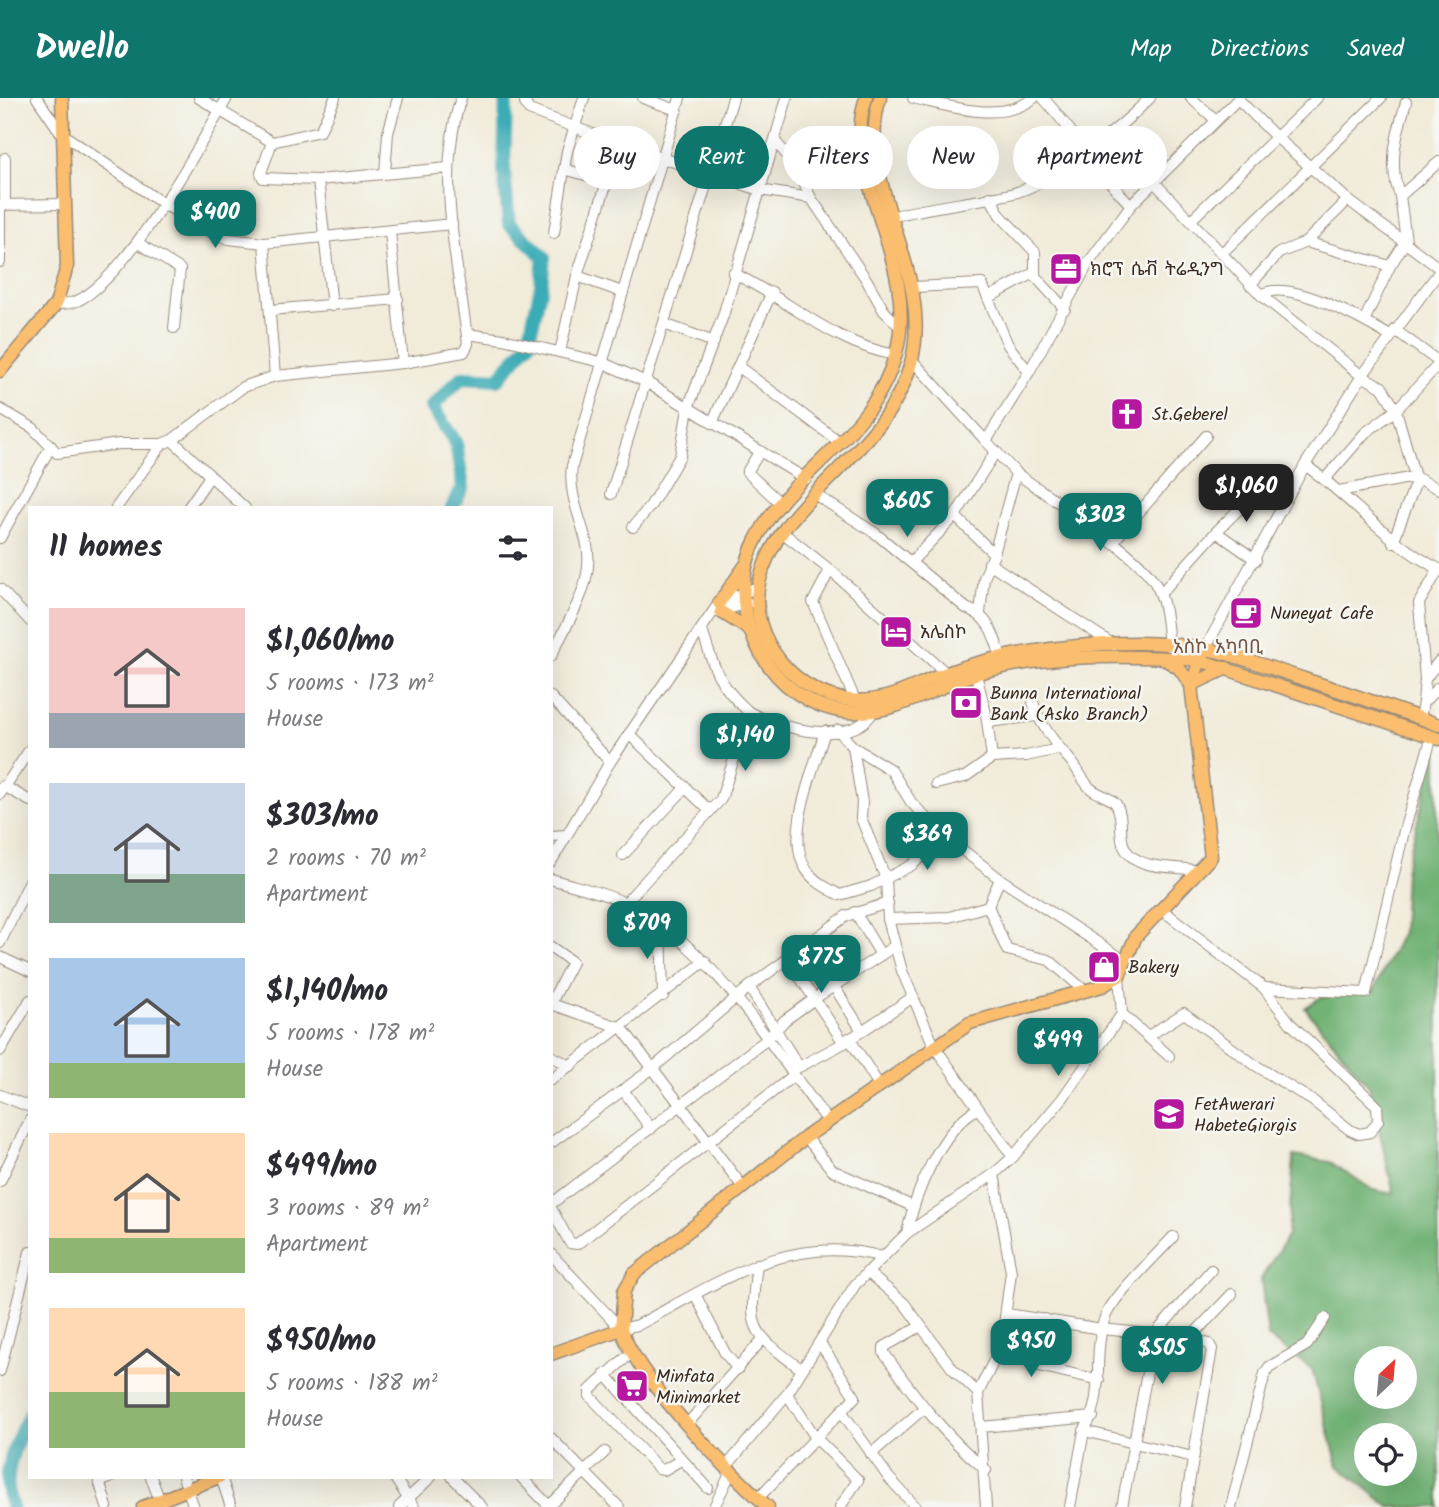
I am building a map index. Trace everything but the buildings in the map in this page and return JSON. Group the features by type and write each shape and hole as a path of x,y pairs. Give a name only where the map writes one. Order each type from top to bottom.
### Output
{"main road":[{"path":"0,371 56,304 66,266 62,98"},
{"path":"866,98 861,121 861,149 898,277 900,327 896,355 872,408 781,504 764,526 747,563 718,609 750,630 771,670 797,692 830,709 873,712 896,707 999,668 1067,660 1202,654 1227,668 1437,733"},
{"path":"880,98 876,123 877,163 912,287 915,315 912,360 903,387 887,418 782,532 751,596 763,632 792,674 818,691 855,700 883,699 946,673 1001,657 1115,645 1169,646 1420,718 1437,733"},
{"path":"747,563 751,596 750,630"},
{"path":"768,1507 729,1470 631,1353 621,1329 624,1291 634,1274 742,1186 934,1046 983,1017 1102,986 1119,976 1136,936 1198,871 1212,852 1194,733 1191,685 1202,654"},
{"path":"1159,657 1179,668 1191,685"},
{"path":"1191,685 1227,668"},
{"path":"553,1353 621,1329"},
{"path":"143,1507 161,1504 185,1483 207,1479"}],"street":[{"path":"37,98 61,133 209,232 246,243 264,243 452,224"},
{"path":"199,98 272,142 320,131 335,98"},
{"path":"56,304 76,302 90,292 138,243 227,98"},
{"path":"385,173 388,133 397,98"},
{"path":"0,409 33,428 62,454 119,444 162,444 172,440 243,387 275,376 457,355 468,344 447,168 455,117 461,98"},
{"path":"527,98 526,108 529,110 574,128 564,169 554,233"},
{"path":"575,126 584,98"},
{"path":"643,98 677,110"},
{"path":"553,652 577,602 587,571 587,548 571,478 601,362 680,98"},
{"path":"725,126 733,98"},
{"path":"633,527 651,505 680,456 688,408 714,342 787,98"},
{"path":"913,98 962,109 996,110 1019,107 1034,98"},
{"path":"996,110 1001,98"},
{"path":"1043,98 1068,126"},
{"path":"1121,126 1150,98"},
{"path":"1191,98 1216,120"},
{"path":"1191,220 1317,98"},
{"path":"1222,253 1381,98"},
{"path":"1167,171 1239,99 1309,167 1348,200 1406,241 1439,270 1362,376 1305,465 1256,560 1202,654"},
{"path":"1364,321 1390,266 1406,241 1404,212 1393,178 1394,149 1406,99"},
{"path":"775,141 796,166 811,198 884,311 900,327"},
{"path":"272,142 261,173 263,178 318,180 447,168"},
{"path":"660,157 674,162"},
{"path":"0,262 5,158"},
{"path":"1400,196 1439,162"},
{"path":"564,169 574,172"},
{"path":"318,180 332,306"},
{"path":"560,352 577,276 604,189"},
{"path":"611,494 705,189"},
{"path":"757,189 811,198"},
{"path":"894,216 1011,194 1023,189"},
{"path":"1115,189 1131,205"},
{"path":"986,442 1029,372 1089,262 1131,205 1148,189"},
{"path":"1161,189 1261,295 1362,376 1382,387 1396,410 1416,478 1393,541"},
{"path":"990,197 1000,215 1035,252 1034,273 1065,309"},
{"path":"1250,285 1279,253 1306,242 1348,200"},
{"path":"2,205 65,204"},
{"path":"1387,227 1404,212"},
{"path":"390,232 403,363"},
{"path":"1306,242 1390,266"},
{"path":"138,243 180,269 174,328"},
{"path":"264,243 275,376"},
{"path":"733,273 772,292 838,337 875,351 896,355"},
{"path":"988,298 1034,273"},
{"path":"577,276 622,292"},
{"path":"912,287 979,283 1008,345 1029,372"},
{"path":"1261,295 1269,290 1284,290 1393,333 1439,363 1396,410 1365,432 1325,479"},
{"path":"712,423 772,292"},
{"path":"270,310 398,299"},
{"path":"664,324 714,342"},
{"path":"467,334 601,362 646,382 806,479"},
{"path":"912,360 1016,472 1112,543 1154,580 1161,593 1169,646"},
{"path":"739,367 841,443"},
{"path":"1112,543 1206,436"},
{"path":"172,440 243,506"},
{"path":"117,506 162,444"},
{"path":"0,538 51,446"},
{"path":"760,451 747,472 781,504"},
{"path":"911,562 955,516 996,451"},
{"path":"1305,465 1339,491 1393,541 1439,569 1419,603 1425,678 1420,718"},
{"path":"980,613 1016,472"},
{"path":"189,506 210,476"},
{"path":"1339,491 1416,478 1439,489"},
{"path":"1161,593 1216,532 1264,487 1284,503"},
{"path":"816,495 875,533 966,608 980,613 994,635 1001,657"},
{"path":"955,516 992,559 1115,645"},
{"path":"782,532 830,570 946,673"},
{"path":"1216,532 1256,560"},
{"path":"830,570 813,602 855,700"},
{"path":"0,589 28,619"},
{"path":"553,856 610,762 702,630 718,609 751,596"},
{"path":"702,630 712,667 726,692 749,712 787,729 825,732 862,723 873,712"},
{"path":"1425,678 1439,661"},
{"path":"976,675 988,722 992,758"},
{"path":"1423,702 1439,687"},
{"path":"553,700 610,762"},
{"path":"1033,702 1037,716 1058,749 1071,761 1089,786 1115,802 1119,812 1122,845 1131,855 1152,866 1180,866 1198,871"},
{"path":"625,903 721,799 749,712"},
{"path":"988,722 1037,716"},
{"path":"838,730 853,747 891,771 911,802 938,831 1000,879 1124,960"},
{"path":"825,732 797,832 805,868 820,884 840,895 886,879 920,858 938,831"},
{"path":"1264,988 1366,993 1404,831 1437,733"},
{"path":"629,734 710,811"},
{"path":"853,747 862,802 861,818 886,879 888,919 893,947 934,1046 1013,1157"},
{"path":"936,784 965,777 992,758 1058,749"},
{"path":"28,751 1,789 28,800"},
{"path":"623,855 686,787"},
{"path":"553,836 567,835"},
{"path":"1000,879 988,906 1007,950 1049,960 1084,990"},
{"path":"553,880 625,903 661,924 705,961 736,1000 799,1068 913,997"},
{"path":"0,943 28,885"},
{"path":"553,1142 653,1069 787,958 855,912 888,903"},
{"path":"888,919 949,917 988,906"},
{"path":"1147,1037 1184,1013 1350,1130 1359,1134 1370,1132 1378,1121 1377,1106 1290,1024 1264,988 1161,909"},
{"path":"855,912 881,955"},
{"path":"661,924 663,996"},
{"path":"807,944 861,1029"},
{"path":"553,1204 681,1107 813,1000 893,947"},
{"path":"553,948 572,962 553,1000"},
{"path":"0,957 28,970"},
{"path":"787,958 813,1000 879,1085"},
{"path":"553,1079 622,1028 705,961"},
{"path":"715,1507 729,1470 787,1394 855,1285 907,1233 995,1174 1062,1099 1122,1014 1119,976"},
{"path":"749,987 770,1036 793,1076 828,1121"},
{"path":"0,1051 4,1037 28,1003"},
{"path":"553,1005 622,1028 742,1186"},
{"path":"1122,1014 1169,1056"},
{"path":"553,1057 571,1066"},
{"path":"553,1210 570,1243 577,1244 709,1145 793,1076"},
{"path":"623,1090 651,1129"},
{"path":"0,1095 28,1106"},
{"path":"907,1233 912,1206 953,1127 977,1109"},
{"path":"0,1181 28,1125"},
{"path":"806,1137 832,1170 912,1206"},
{"path":"986,1507 986,1470 978,1393 997,1354 1007,1314 1011,1272 995,1174"},
{"path":"1070,1507 1084,1431 1093,1417 1099,1380 1102,1329 1108,1310 1173,1237"},
{"path":"553,1256 621,1329 638,1325 695,1294 776,1256 834,1250 860,1251 883,1257"},
{"path":"0,1371 28,1260"},
{"path":"757,1264 753,1325 763,1339 801,1369"},
{"path":"1122,1507 1154,1335 1211,1270"},
{"path":"867,1272 904,1303 952,1368 978,1393"},
{"path":"695,1294 725,1353 738,1369"},
{"path":"1190,1338 1232,1294"},
{"path":"1007,1314 1207,1342 1212,1349 1185,1507"},
{"path":"1231,1507 1265,1373 1307,1345 1325,1318"},
{"path":"1045,1319 1039,1366 1099,1380"},
{"path":"921,1326 883,1350 923,1409 958,1447 986,1470"},
{"path":"688,1423 763,1339"},
{"path":"758,1498 855,1397 820,1343"},
{"path":"631,1353 605,1374 590,1390 590,1396 659,1469 664,1471 681,1460"},
{"path":"605,1374 708,1488"},
{"path":"787,1394 816,1438 858,1480 840,1507"},
{"path":"871,1454 923,1409"},
{"path":"842,1412 871,1454 916,1507"},
{"path":"981,1427 1093,1417"},
{"path":"1084,1431 1193,1457"},
{"path":"553,1440 619,1507"},
{"path":"523,1479 549,1507 605,1452"},
{"path":"99,1479 107,1507"},
{"path":"152,1479 161,1504"},
{"path":"219,1479 231,1507"},
{"path":"395,1479 406,1504 429,1479"},
{"path":"455,1479 482,1507"},
{"path":"185,1483 194,1507"}],"green space":[{"path":"1437,745 1439,1507 1390,1507 1363,1486 1417,1486 1417,1423 1354,1423 1354,1479 1338,1466 1312,1369 1268,1337 1261,1279 1288,1235 1294,1156 1330,1162 1373,1190 1394,1194 1369,1086 1305,1008 1321,997 1373,992 1402,932 1405,871"}],"waterway":[{"path":"453,506 463,487 456,443 432,407 462,377 498,379 528,344 541,286 544,257 509,224 504,170 506,98"},
{"path":"12,1507 8,1472 19,1436 28,1418"}],"place":[{"name":"ክሮፕ ሴቭ ትሬዲንግ","path":"1066,269"},
{"name":"St.Geberel","path":"1127,414"},
{"name":"Nuneyat Cafe","path":"1246,613"},
{"name":"አሌስኮ","path":"896,632"},
{"name":"Bunna International Bank (Asko Branch)","path":"966,703"},
{"name":"Bakery","path":"1104,967"},
{"name":"FetAwerari HabeteGiorgis","path":"1169,1114"},
{"name":"Minfata Minimarket","path":"632,1386"}],"district":[{"name":"አስኮ አካባቢ","path":"1218,646"}]}
